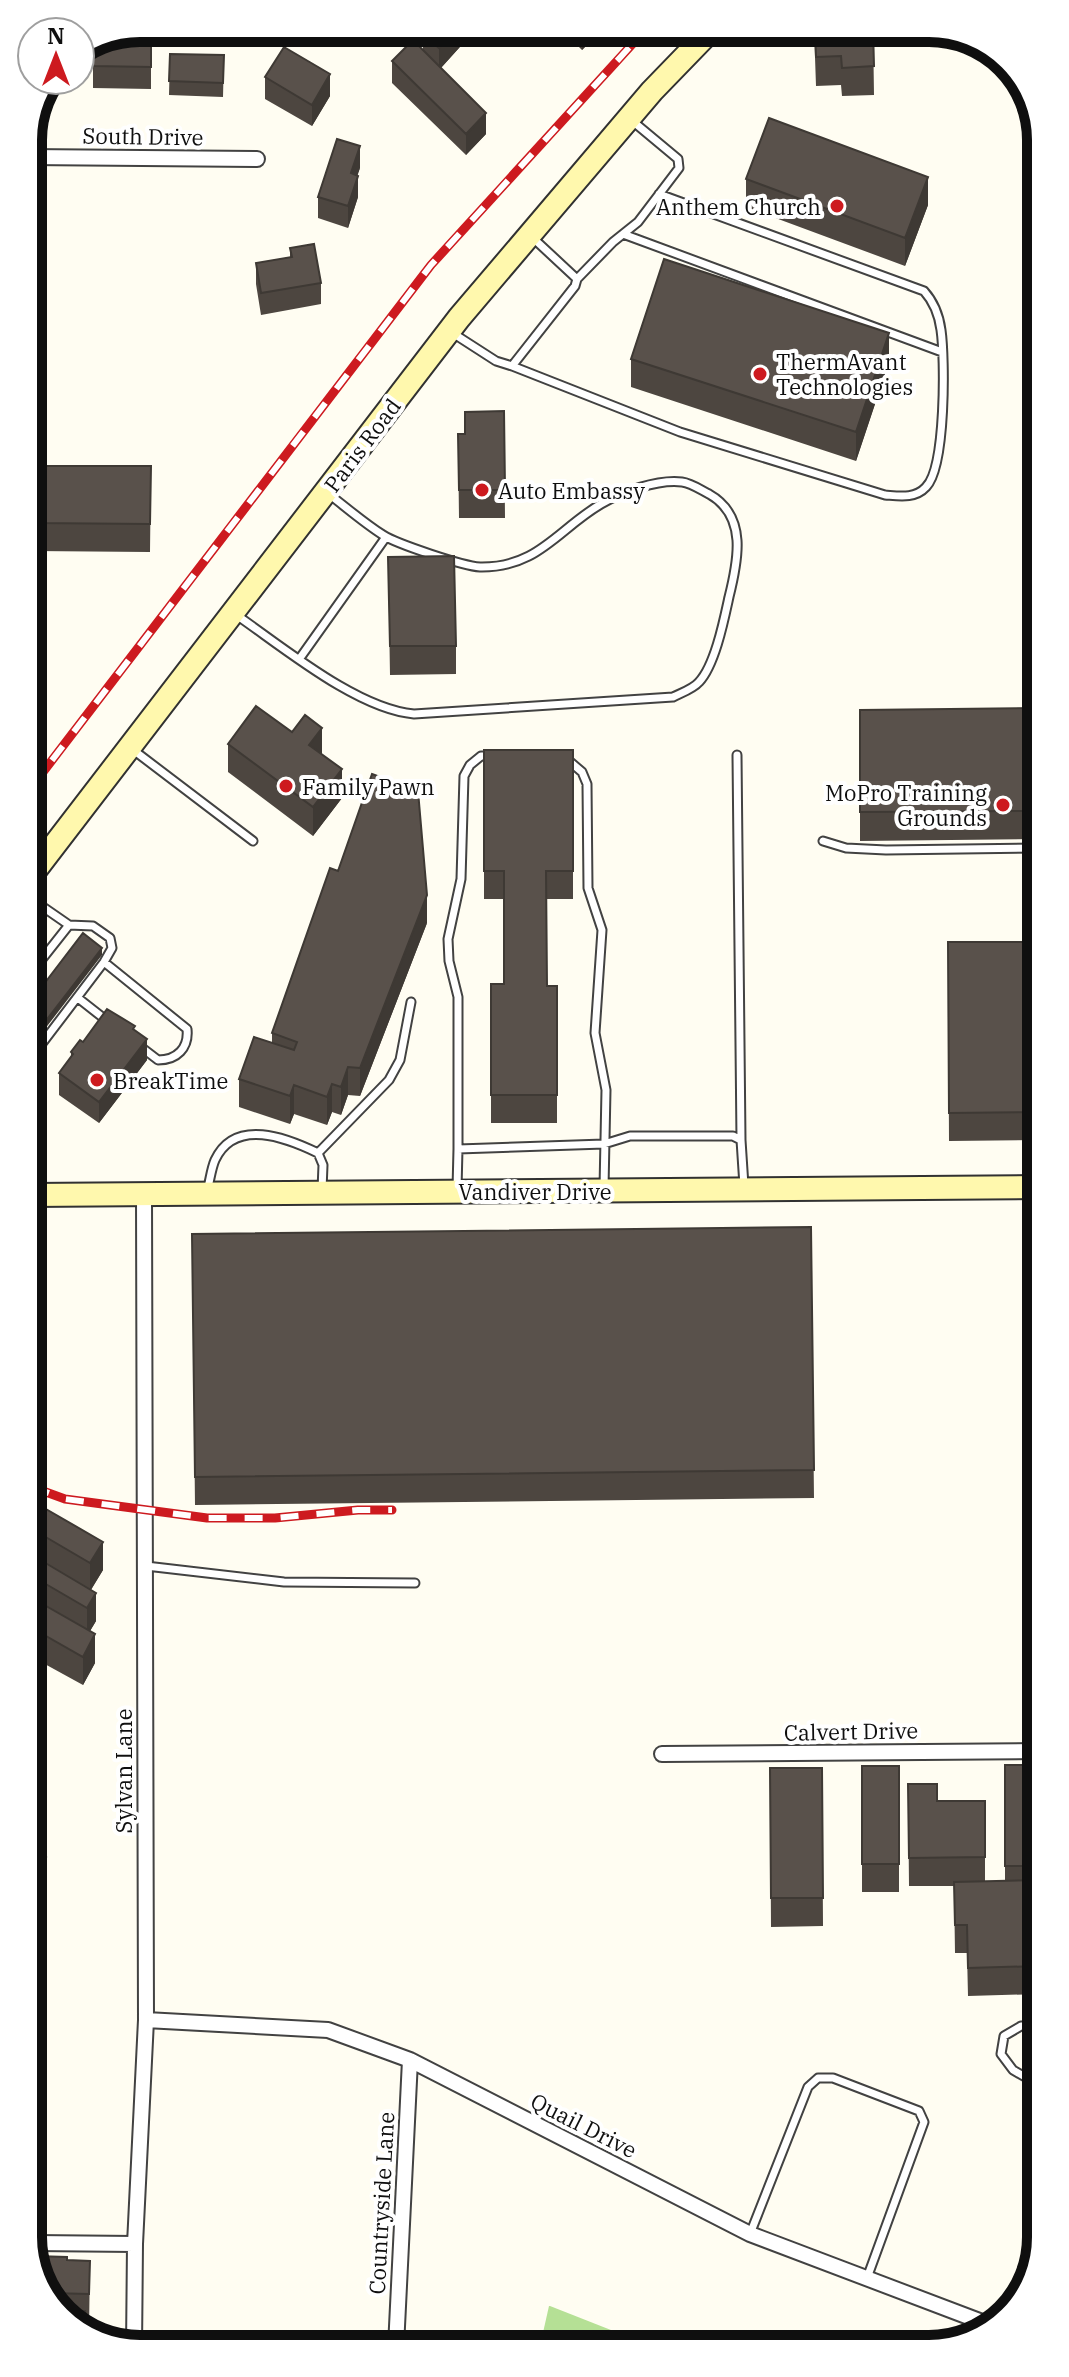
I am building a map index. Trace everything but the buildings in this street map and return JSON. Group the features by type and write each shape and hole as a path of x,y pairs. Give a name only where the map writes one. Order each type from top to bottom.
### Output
{"main road":[{"name":"Paris Road","path":"42,862 449,331 629,119 700,42"},
{"name":"Vandiver Drive","path":"42,1195 1027,1187"}],"street":[{"name":"South Drive","path":"42,157 257,159"},
{"name":"Sylvan Lane","path":"134,2335 135,2244 146,2020 144,1194"},
{"name":"Calvert Drive","path":"662,1754 1027,1751"},
{"name":"Quail Drive","path":"146,2020 328,2030 410,2060 750,2234 979,2321"},
{"name":"Countryside Lane","path":"397,2335 410,2060"},
{"path":"43,2243 135,2244"}],"lane":[{"path":"512,366 575,286 577,279 638,222 679,168 678,159 629,119"},
{"path":"449,331 496,361 680,432 885,495 910,496 926,488 936,470 941,439 942,352 941,328 932,300 924,291 659,194"},
{"path":"623,234 942,352"},
{"path":"530,235 577,279"},
{"path":"233,613 353,694 392,712 414,714 673,697 699,683 708,667 725,619 738,539 728,508 717,498 681,482 640,487 600,504 546,547 509,564 478,567 386,537 326,492"},
{"path":"300,658 386,537"},
{"path":"130,748 253,841"},
{"path":"737,755 744,1189"},
{"path":"457,1191 458,997 449,961 448,939 461,879 464,776 470,765 481,756 508,757"},
{"path":"562,757 573,762 587,784 588,888 602,930 595,1033 606,1090 604,1190"},
{"path":"823,841 846,848 886,850 1027,848"},
{"path":"42,906 69,925 93,926 110,938 112,948 42,1044"},
{"path":"42,959 69,925"},
{"path":"104,962 182,1022 188,1036 183,1049 167,1060 158,1060 128,1037"},
{"path":"78,998 115,1027"},
{"path":"318,1153 389,1080 400,1060 411,1002"},
{"path":"206,1193 215,1160 226,1144 240,1136 257,1133 318,1153 323,1165 322,1192"},
{"path":"458,1149 604,1144 630,1136 733,1136 741,1140"},
{"path":"145,1566 284,1582 415,1583"},
{"path":"1027,2026 1004,2036 1001,2054 1013,2070 1027,2078"},
{"path":"750,2234 808,2087 818,2078 833,2078 919,2111 924,2122 867,2278"}],"green space":[{"path":"550,2306 624,2335 542,2335"}],"railway":[{"path":"42,773 431,265 634,42"},
{"path":"42,1491 65,1499 207,1518 275,1518 392,1510"}],"place":[{"name":"Anthem Church","path":"837,206"},
{"name":"ThermAvant Technologies","path":"760,374"},
{"name":"Auto Embassy","path":"482,490"},
{"name":"Family Pawn","path":"286,786"},
{"name":"MoPro Training Grounds","path":"1003,805"},
{"name":"BreakTime","path":"97,1080"}]}
